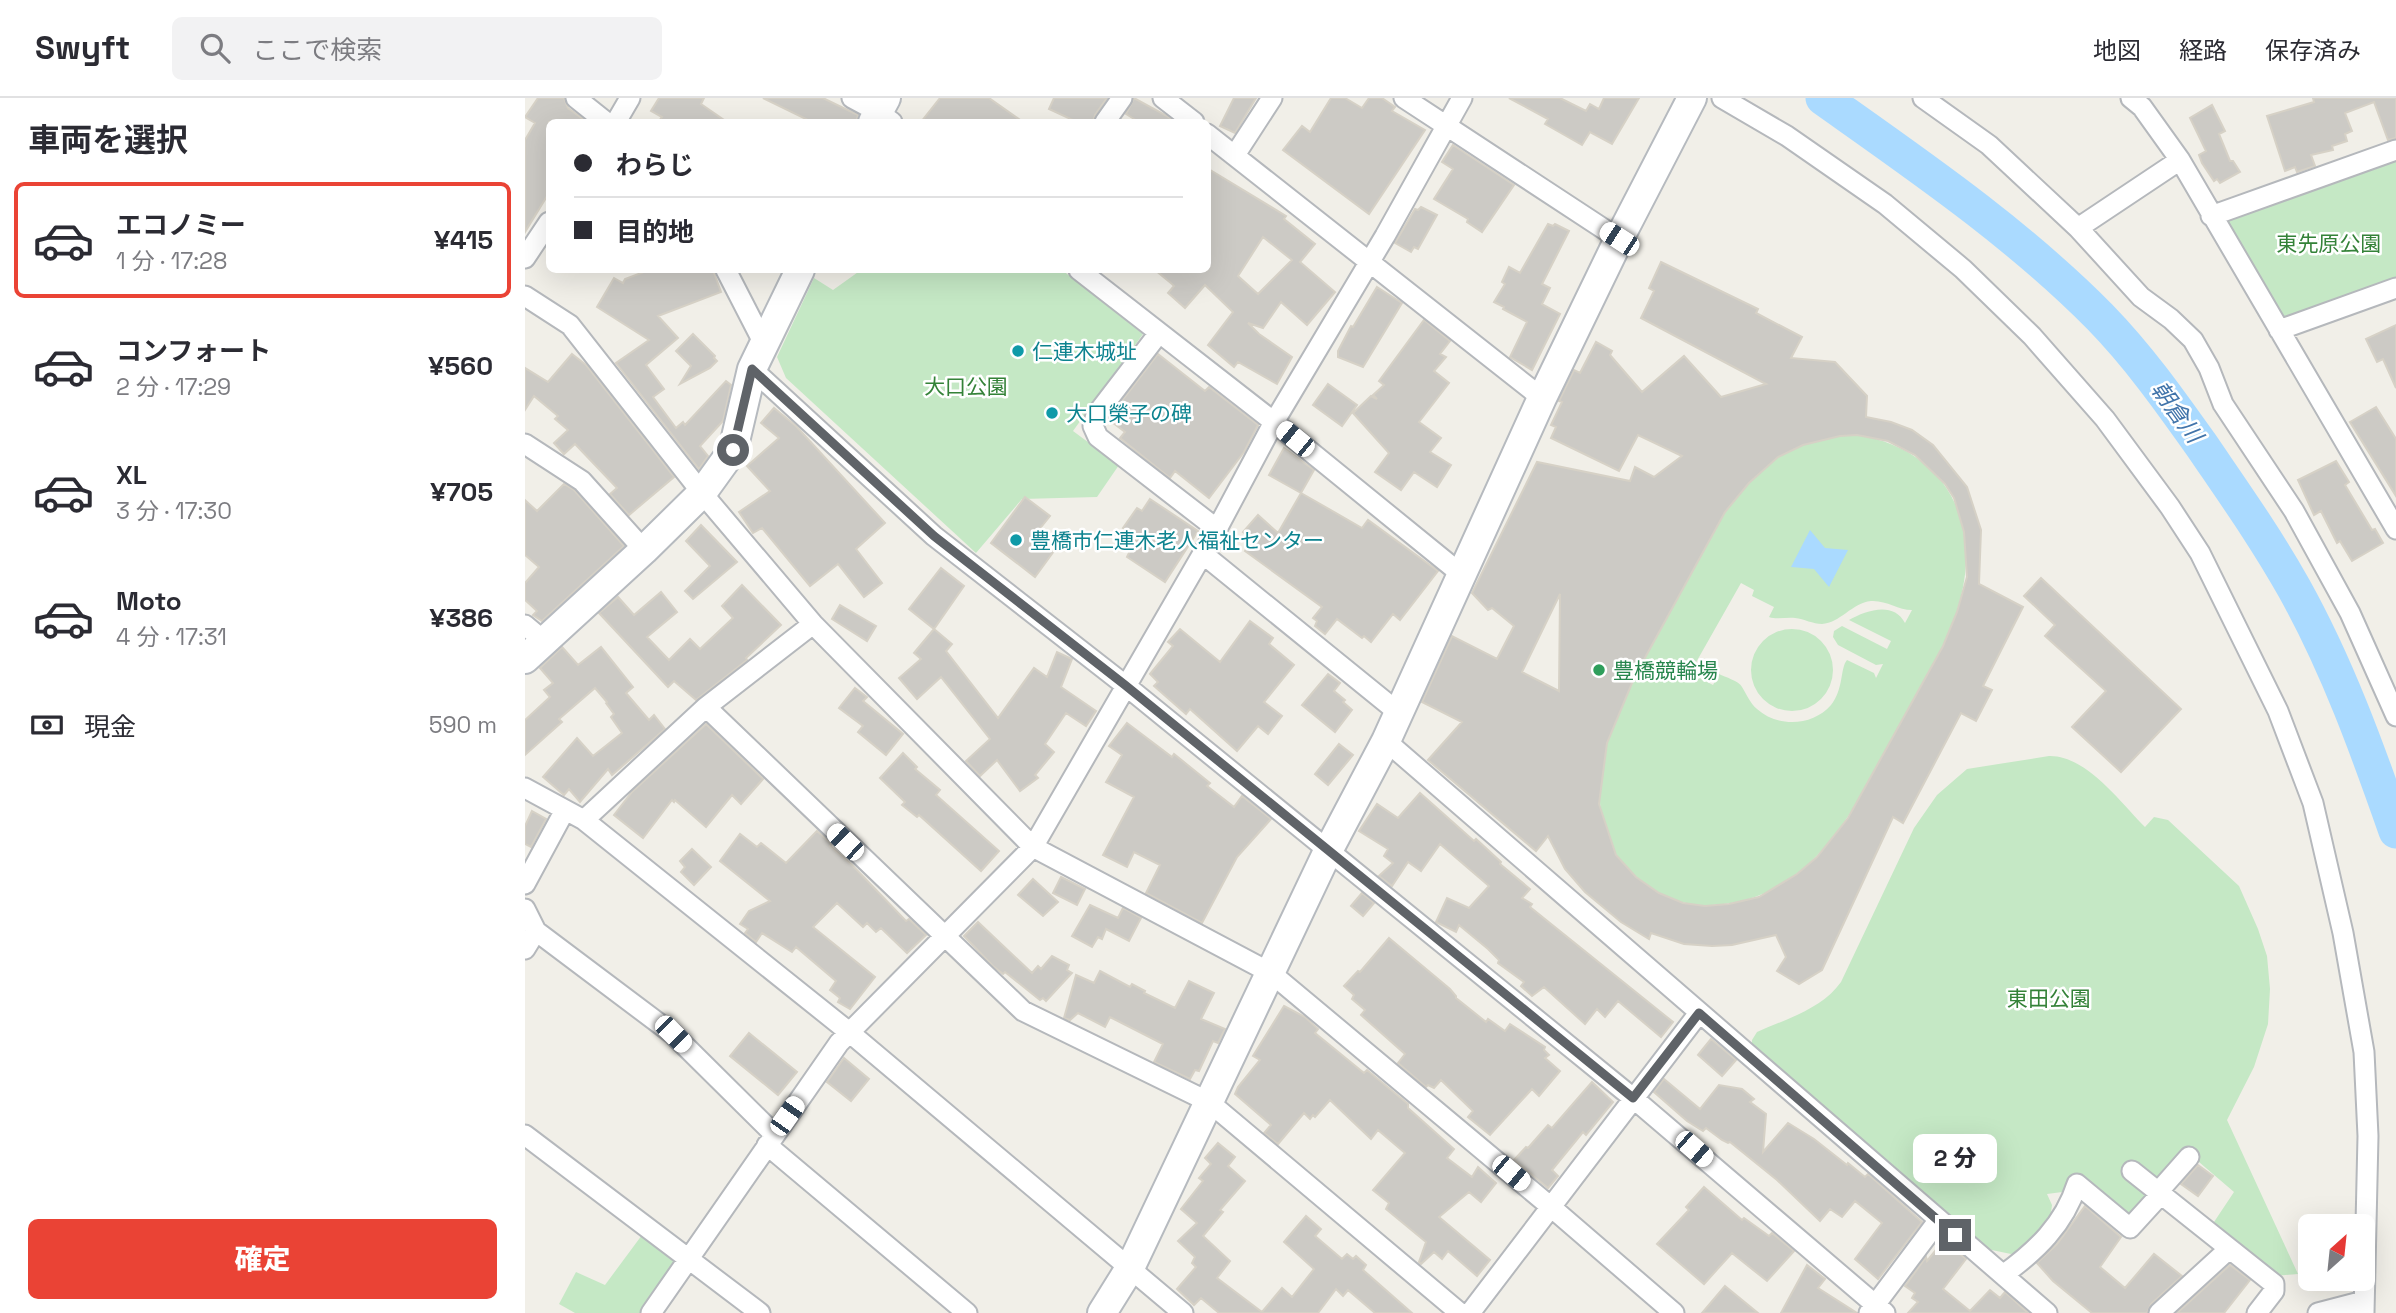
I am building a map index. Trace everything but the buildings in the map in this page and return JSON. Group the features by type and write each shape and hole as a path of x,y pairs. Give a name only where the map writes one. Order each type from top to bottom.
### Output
{"street":[{"path":"576,98 602,119"},
{"path":"618,119 630,98"},
{"path":"852,98 882,114"},
{"path":"1107,119 1122,98"},
{"path":"1163,98 1190,119"},
{"path":"1235,155 1272,98"},
{"path":"1404,98 1619,239"},
{"path":"651,1313 839,1043 1033,847 1203,554 1274,422 1462,98"},
{"path":"1102,1313 1130,1268 1328,851 1386,741 1542,398 1619,239 1692,98"},
{"path":"1722,98 1787,136 1885,204 1963,269 2032,336 2105,419 2170,507 2200,553 2278,711 2313,803 2343,933 2364,1052 2368,1136 2364,1307 2318,1313"},
{"path":"1923,98 1989,145 2078,228 2141,297 2171,319 2193,340 2209,368 2223,404 2294,510 2344,602 2396,716"},
{"path":"2140,101 2180,160 2396,529"},
{"path":"1211,137 1542,398"},
{"path":"2211,216 2396,150"},
{"path":"2078,228 2180,160"},
{"path":"525,258 546,226"},
{"path":"728,273 763,342"},
{"path":"531,642 644,550 702,494 733,450 752,369 798,273"},
{"path":"1083,273 1274,422 1461,574"},
{"path":"2279,330 2396,288"},
{"path":"525,296 570,325 702,494 813,624 1033,847 1271,973 1552,1207 1674,1313"},
{"path":"1159,333 1096,415 1093,426 1098,437 1217,529"},
{"path":"752,369 934,536 1125,685 1633,1098 1876,1310 1938,1221"},
{"path":"525,444 582,481 644,550"},
{"path":"1203,554 1399,713"},
{"path":"584,820 706,708 813,624"},
{"path":"706,708 1023,1011 1209,1102 1460,1313"},
{"path":"1386,741 2047,1313"},
{"path":"525,788 584,820 849,1032 1183,1313"},
{"path":"525,884 565,810"},
{"path":"525,909 536,931 673,1034 771,1140 967,1313"},
{"path":"525,949 536,931"},
{"path":"1469,1313 1699,1013"},
{"path":"525,1136 760,1313"},
{"path":"2003,1275 2043,1242 2063,1216 2077,1184 2130,1228 2189,1157"},
{"path":"2132,1171 2274,1284 2274,1291 2257,1313"},
{"path":"2159,1313 2229,1249"}],"green space":[{"name":"東先原公園","path":"2396,150 2396,288 2279,330 2211,216"},
{"name":"大口公園","path":"857,273 1066,273 1143,334 1073,431 1119,465 1097,497 1022,499 976,553 786,378 777,357 814,278 833,290"},
{"path":"1857,435 1888,443 1914,456 1935,473 1951,495 1961,519 1966,547 1965,576 1947,637 1868,784 1829,842 1806,866 1779,886 1748,899 1701,905 1667,897 1647,886 1625,866 1609,839 1600,807 1602,765 1607,740 1650,649 1710,538 1735,499 1762,470 1786,452 1826,438","holes":["1741,583 1754,590 1752,596 1774,607 1769,617 1795,618 1819,624 1835,620 1858,605 1871,601 1912,610 1905,623 1900,616 1887,610 1863,613 1849,620 1891,641 1887,649 1842,626 1834,631 1833,637 1838,645 1876,665 1883,664 1876,678 1874,673 1847,660 1838,692 1831,705 1824,712 1805,721 1785,722 1757,709 1735,681 1719,674 1713,685 1690,673"]},
{"path":"1792,629 1808,632 1821,641 1830,654 1833,670 1830,686 1821,699 1808,708 1792,711 1776,708 1763,699 1754,686 1751,670 1754,654 1763,641 1776,632"},
{"name":"東田公園","path":"2049,756 2076,763 2113,793 2145,827 2154,817 2168,820 2239,886 2267,956 2270,989 2268,1024 2254,1067 2227,1120 2298,1274 2275,1276 2212,1225 2234,1192 2185,1150 2132,1218 2093,1188 2047,1194 2052,1205 2050,1220 2025,1250 2011,1254 1987,1249 1752,1048 1752,1040 1757,1032 1814,1006 1841,982 1914,828 1937,795 1967,769"},
{"path":"642,1235 677,1261 640,1313 575,1313 559,1304 576,1272 605,1285"}],"water":[{"path":"1810,530 1825,548 1848,550 1829,587 1814,569 1791,567"}],"waterway":[{"name":"朝倉川","path":"1823,98 1966,202 2035,257 2100,317 2154,380 2238,498 2310,617 2338,677 2396,831"}],"place":[{"name":"仁連木城址","path":"1018,351"},
{"name":"大口榮子の碑","path":"1052,413"},
{"name":"豊橋市仁連木老人福祉センター","path":"1016,540"},
{"name":"豊橋競輪場","path":"1599,670"}],"route":[{"path":"733,450 752,369 934,536 1125,685 1633,1098 1699,1013 1955,1235"}]}
